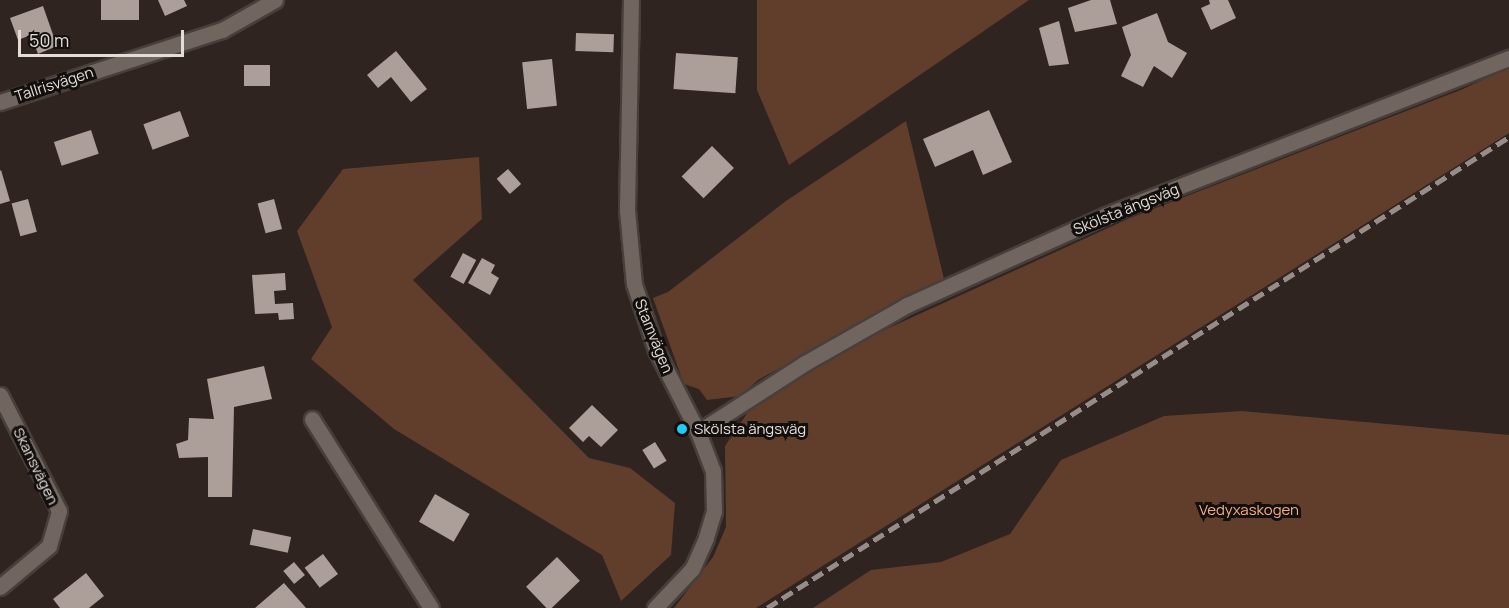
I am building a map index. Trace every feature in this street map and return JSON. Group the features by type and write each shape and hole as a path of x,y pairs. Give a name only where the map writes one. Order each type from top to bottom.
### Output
{"street":[{"name":"Tallrisvägen","path":"0,102 222,30 275,0"},
{"name":"Stamvägen","path":"631,0 627,210 634,284 656,350 698,432 713,471 714,511 692,569 655,608"},
{"name":"Skölsta ängsväg","path":"698,432 830,347 907,305 1106,215 1509,58"},
{"name":"Skansvägen","path":"0,395 59,511 49,546 0,587"},
{"path":"312,419 430,608"}],"green space":[{"path":"757,0 1029,0 789,165 757,90"},
{"path":"1509,67 1509,133 756,608 674,608 713,557 726,527 725,446 748,412 763,400 847,347 1130,218 1463,89"},
{"path":"906,121 944,279 758,380 740,396 707,400 699,389 684,384 653,298 668,292 786,201"},
{"path":"479,157 482,219 413,280 589,458 630,468 675,503 671,555 621,601 602,555 394,429 311,359 332,327 297,231 343,169"},
{"name":"Vedyxaskogen","path":"1242,411 1509,435 1509,608 813,608 871,570 941,562 1010,534 1061,460 1164,416"}],"building":[{"path":"101,0 139,0 139,20 101,20"},
{"path":"158,0 184,0 187,6 165,16"},
{"path":"1091,0 1110,0 1117,24 1075,32 1068,8"},
{"path":"1209,0 1228,0 1236,18 1211,30 1201,8 1210,4"},
{"path":"43,6 57,46 38,54 31,35 18,40 10,18"},
{"path":"1157,13 1168,42 1187,53 1172,78 1154,66 1143,87 1121,76 1131,55 1122,27"},
{"path":"1059,21 1069,64 1049,66 1039,28"},
{"path":"576,33 614,34 613,52 575,51"},
{"path":"396,51 427,89 411,102 391,77 378,88 367,75"},
{"path":"676,53 738,57 735,93 673,89"},
{"path":"552,59 557,106 527,109 522,62"},
{"path":"244,65 270,65 270,86 244,86"},
{"path":"989,110 1012,162 983,175 973,150 935,167 923,139"},
{"path":"180,111 189,136 153,150 143,124"},
{"path":"91,130 99,154 62,166 54,142"},
{"path":"712,146 734,168 704,198 682,176"},
{"path":"508,169 521,184 510,194 497,179"},
{"path":"0,171 10,201 0,204"},
{"path":"28,199 37,232 20,236 12,203"},
{"path":"274,199 282,229 266,233 258,203"},
{"path":"463,253 476,260 464,284 450,277"},
{"path":"482,258 495,265 491,273 499,278 490,295 468,283"},
{"path":"285,273 286,290 274,291 275,304 293,303 294,319 279,320 278,313 255,314 252,275"},
{"path":"264,366 272,399 234,407 232,497 208,497 208,457 179,458 176,444 188,440 189,418 214,419 207,379"},
{"path":"592,405 618,430 601,447 589,436 583,442 569,428"},
{"path":"655,442 667,461 654,469 642,450"},
{"path":"435,494 470,514 454,542 419,522"},
{"path":"253,529 291,537 288,553 250,545"},
{"path":"323,554 338,574 320,588 305,568"},
{"path":"557,557 580,581 552,608 546,608 526,587"},
{"path":"294,562 305,575 294,584 283,571"},
{"path":"86,573 104,596 89,608 60,608 53,599"},
{"path":"284,583 306,608 255,608"}],"railway":[{"path":"767,608 1509,137"}],"place":[{"name":"Skölsta ängsväg","path":"682,429"}]}
